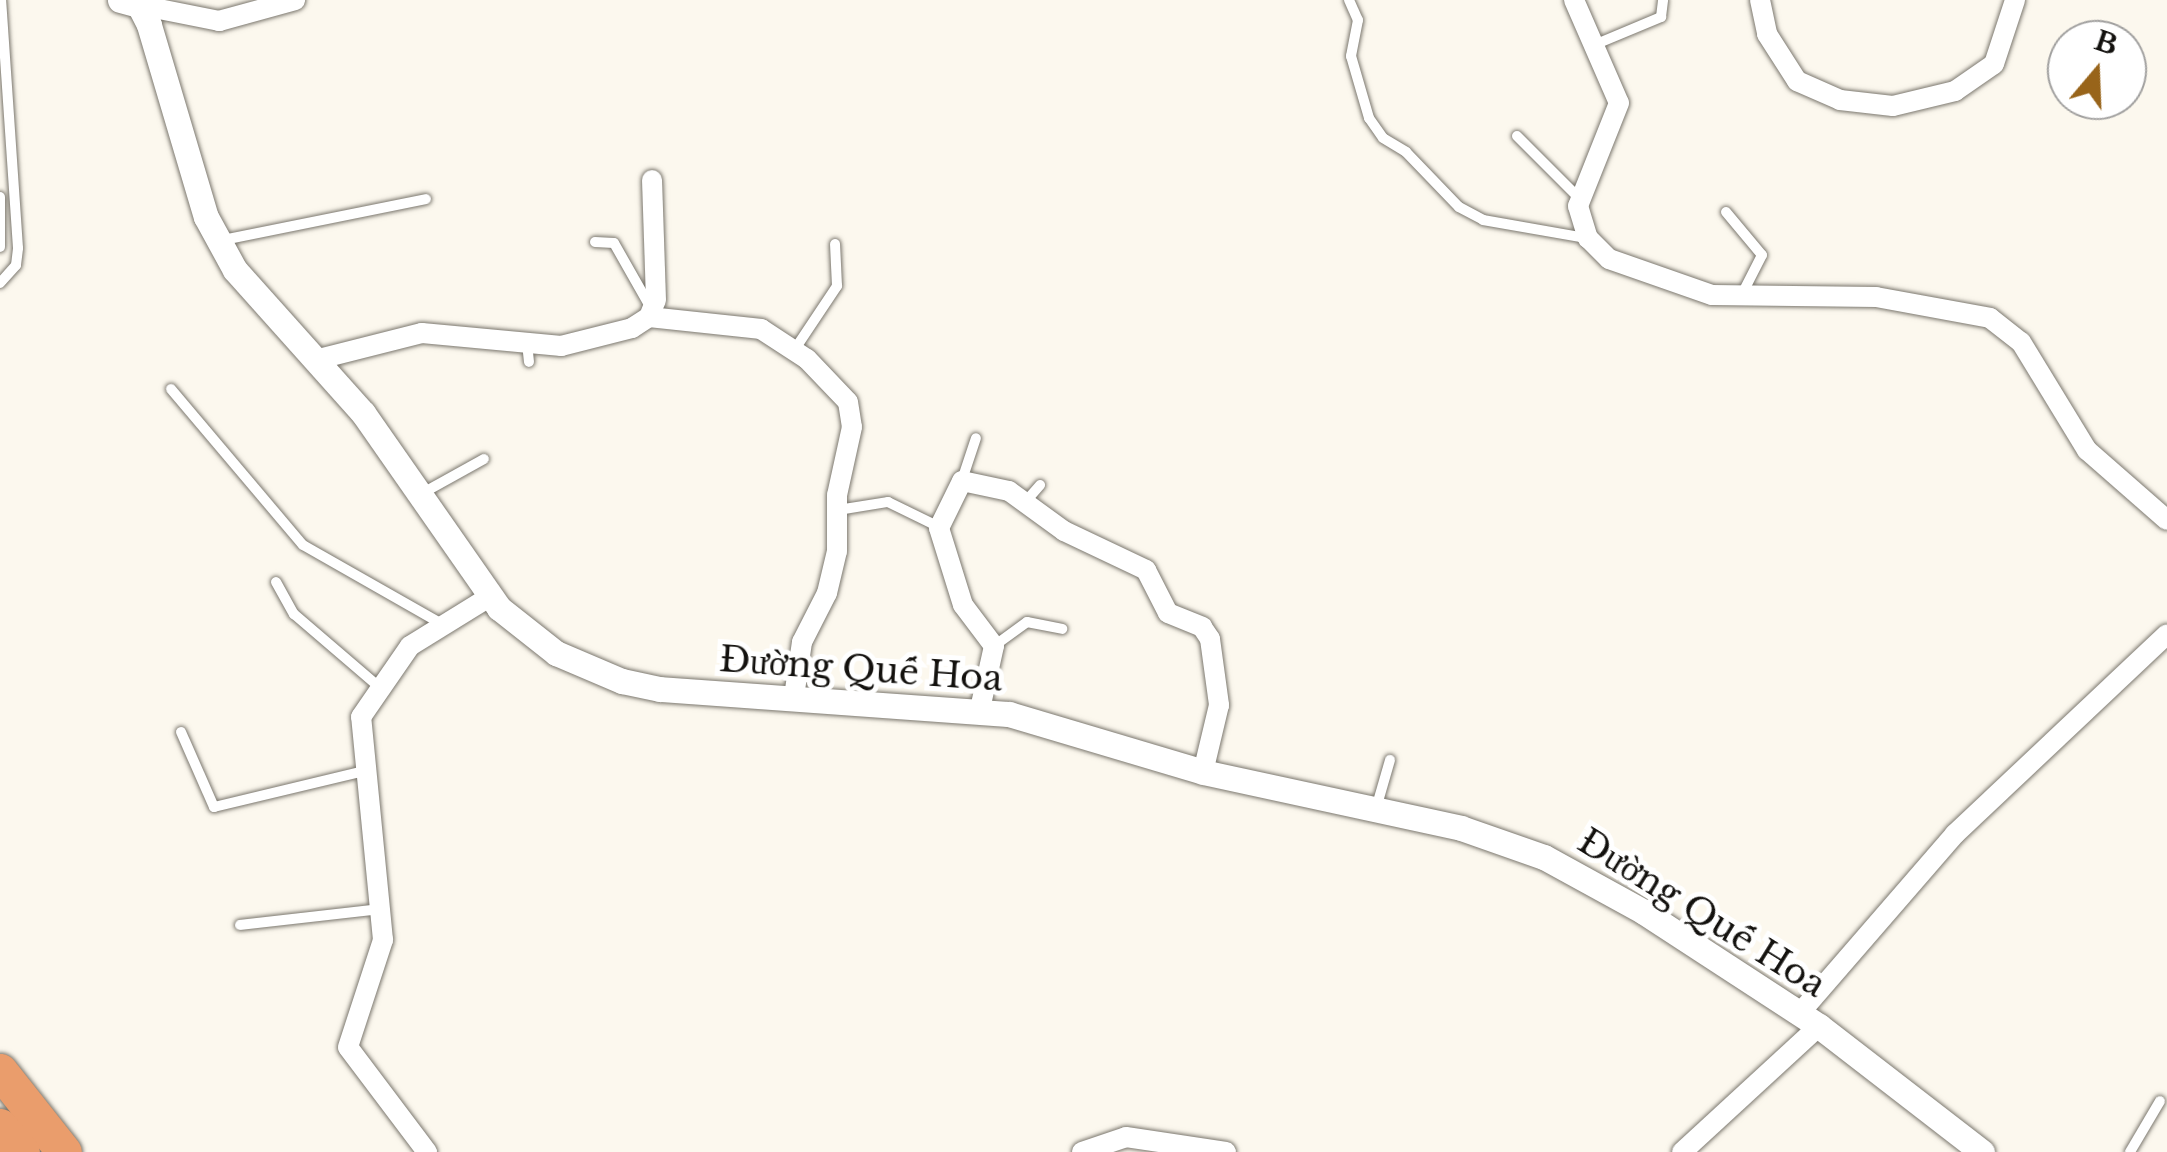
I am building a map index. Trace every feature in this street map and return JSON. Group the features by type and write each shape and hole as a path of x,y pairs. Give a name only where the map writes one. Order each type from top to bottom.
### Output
{"highway":[{"path":"0,1071 64,1152"},
{"path":"0,1126 22,1152"}],"street":[{"path":"127,2 176,6 220,20 295,0"},
{"path":"1574,0 1619,103 1574,193 1588,238 1620,268 1712,294 1876,298 1990,318 2021,342 2087,450 2167,520"},
{"path":"1760,0 1767,34 1798,81 1840,100 1893,106 1955,92 1994,64 2015,0"},
{"name":"Đường Quế Hoa","path":"127,2 217,241 235,270 319,359 491,596 533,638 622,681 980,709 1203,772 1377,805 1461,828 1591,881 1810,1020 1982,1152"},
{"path":"651,313 652,180"},
{"path":"319,359 422,333 528,352 575,346 612,338 651,313 726,321 761,330 795,350 850,412 834,568 802,642 794,697"},
{"path":"980,709 994,646 963,605 939,528 962,481 1034,493 1064,531 1146,570 1168,613 1202,627 1210,638 1219,706 1203,772"},
{"path":"427,1152 348,1048 380,959 380,908 361,717 378,686 410,646 491,596"},
{"path":"1682,1152 1810,1020 1955,834 2167,634"},
{"path":"1082,1152 1126,1137 1226,1152"}],"lane":[{"path":"0,284 16,265 18,248 1,0"},
{"path":"1349,0 1358,20 1350,56 1369,118 1383,138 1406,152 1459,207 1483,220 1588,238"},
{"path":"1594,45 1661,16 1662,0"},
{"path":"1517,136 1574,193"},
{"path":"0,198 0,246"},
{"path":"217,241 426,199"},
{"path":"1726,212 1762,255 1741,295"},
{"path":"595,242 614,244 651,313"},
{"path":"795,350 838,286 835,244"},
{"path":"171,390 303,544 444,625"},
{"path":"962,481 976,438"},
{"path":"420,494 484,460"},
{"path":"838,510 888,502 939,528"},
{"path":"276,582 294,614 378,686"},
{"path":"994,646 1027,622 1062,629"},
{"path":"180,732 214,808 364,771"},
{"path":"1377,805 1390,760"},
{"path":"240,925 380,908"},
{"path":"2130,1152 2160,1101"}]}
